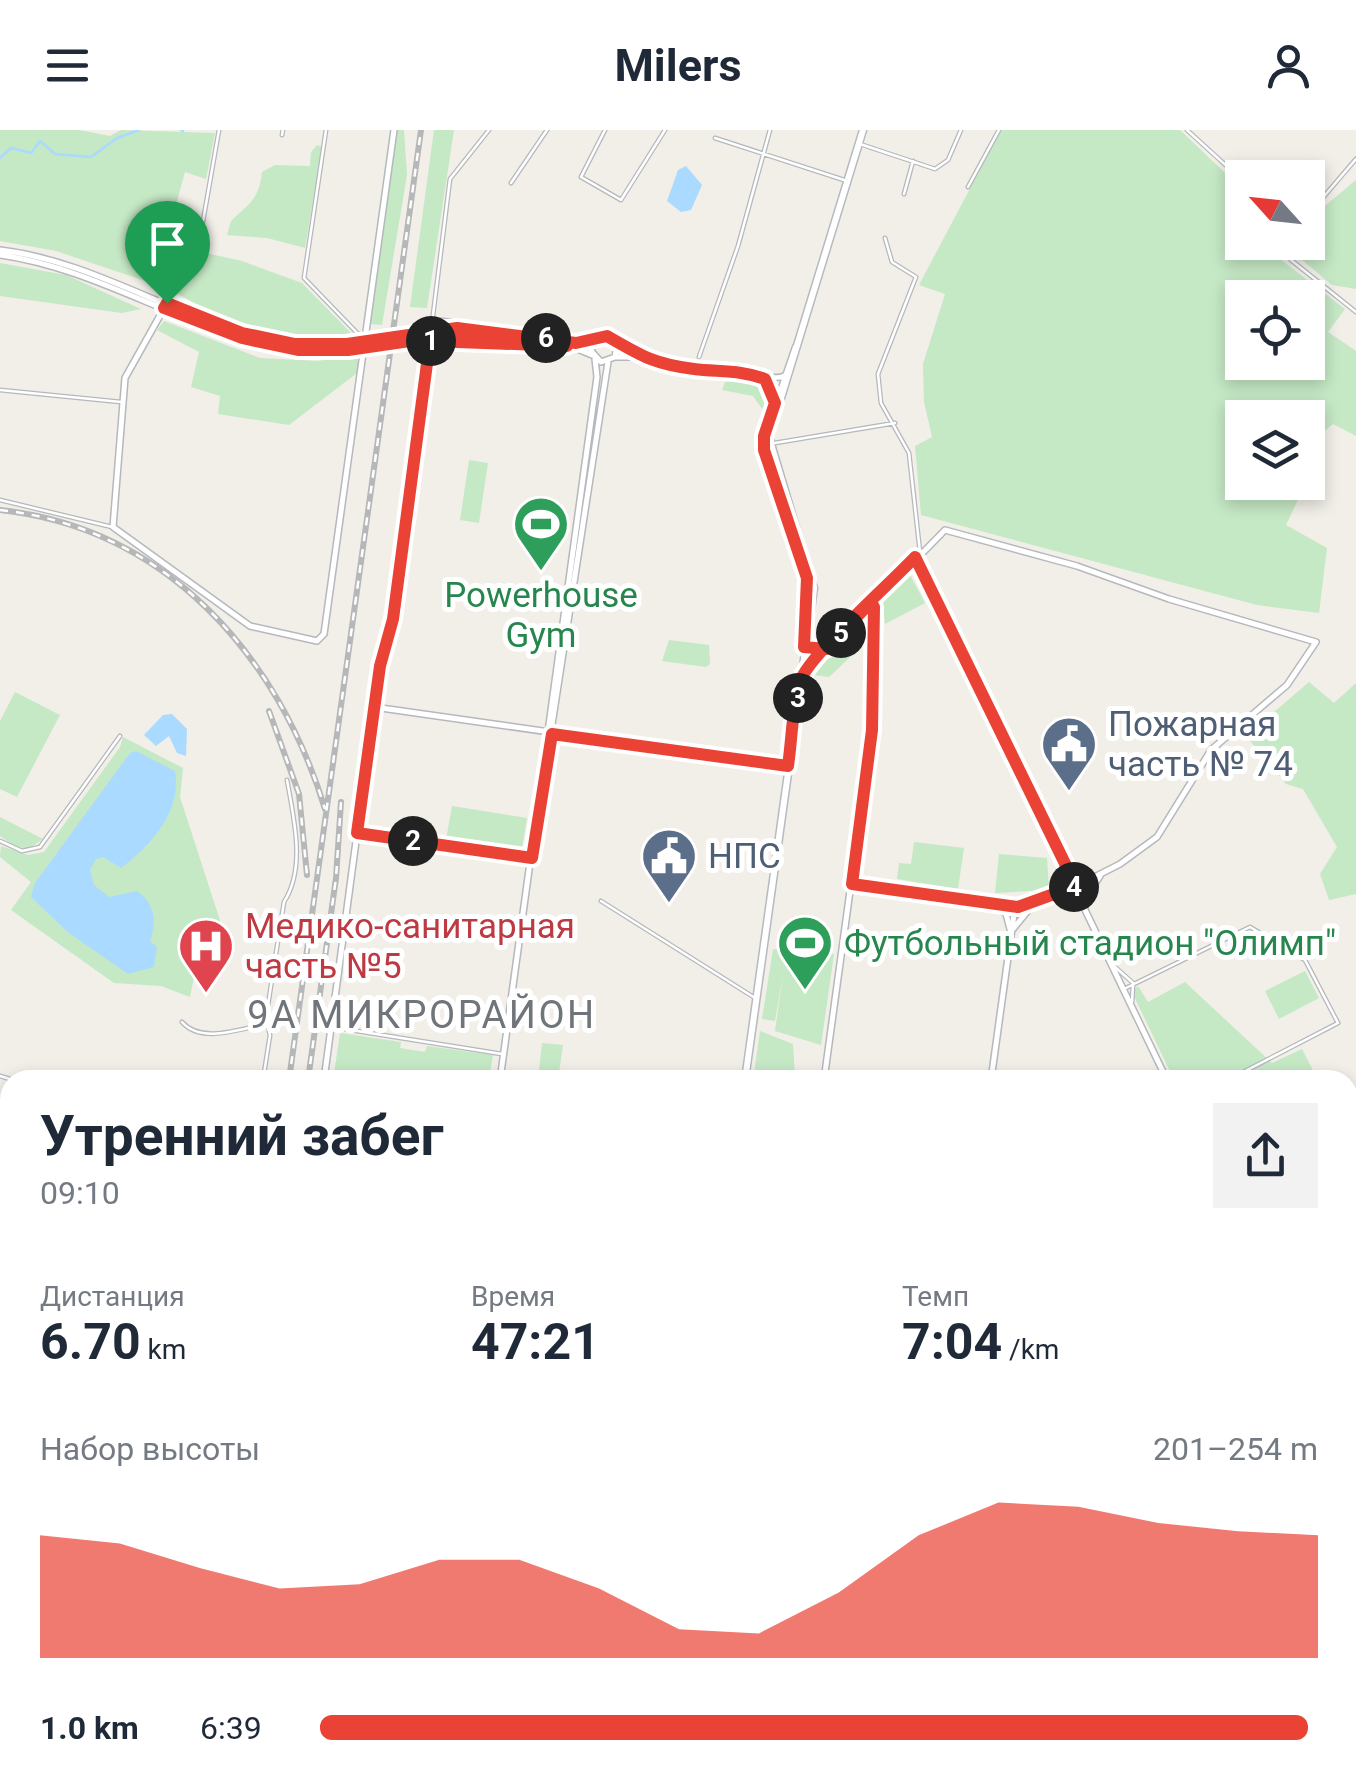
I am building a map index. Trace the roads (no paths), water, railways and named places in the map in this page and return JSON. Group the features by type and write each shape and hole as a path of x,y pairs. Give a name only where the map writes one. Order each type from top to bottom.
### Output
{"main road":[{"path":"746,1070 812,577 768,444 863,130"},
{"path":"800,339 775,403 764,449 807,578 804,647"}],"street":[{"path":"113,527 126,373 199,244 220,130"},
{"path":"326,130 304,278 363,339"},
{"path":"0,500 113,527 250,626 288,637 321,639 341,521 394,130"},
{"path":"325,1070 374,708 393,619 450,179 489,130"},
{"path":"511,183 548,130"},
{"path":"606,130 584,166 584,181 617,199 626,197 664,130"},
{"path":"699,357 738,246 770,130"},
{"path":"859,144 935,169 948,160 960,130"},
{"path":"968,186 999,130"},
{"path":"1187,130 1225,165"},
{"path":"715,138 848,182"},
{"path":"1325,195 1356,159"},
{"path":"904,194 913,160"},
{"path":"885,238 892,262 916,278 878,374 881,404 909,453 918,554 1162,1070"},
{"path":"0,253 71,270 262,344 312,348 468,331 567,344"},
{"path":"1291,260 1356,312"},
{"path":"432,319 534,330 608,362"},
{"path":"430,341 567,344 607,336 641,357"},
{"path":"502,1070 548,746 596,377 597,338"},
{"path":"615,357 617,345"},
{"path":"548,733 608,362 615,357 641,357 689,368 745,372 777,381 784,376"},
{"path":"765,379 775,403"},
{"path":"0,390 123,402"},
{"path":"768,444 894,423"},
{"path":"800,678 945,530 1077,566 1316,642 1287,684 1212,750 1157,838 1101,874 1051,897 1015,907 852,884"},
{"path":"825,1070 872,730 871,602"},
{"path":"804,647 826,649"},
{"path":"817,649 818,658"},
{"path":"374,708 788,766"},
{"path":"0,840 22,852 40,847 120,736"},
{"path":"265,1070 270,1035 265,1024 284,902 295,886 297,863 287,780"},
{"path":"357,833 532,858"},
{"path":"1086,906 1101,874"},
{"path":"1051,897 1086,906"},
{"path":"601,901 756,999"},
{"path":"1010,936 1035,903"},
{"path":"994,904 1008,919 1010,936"},
{"path":"992,1070 1015,907"},
{"path":"1124,989 1250,927 1305,960 1338,1024 1248,1070"},
{"path":"1113,965 1134,984"},
{"path":"1133,1007 1134,984"},
{"path":"182,1022 196,1032 218,1033 265,1024"},
{"path":"331,1027 504,1054"}],"water":[{"path":"686,166 702,185 691,210 681,212 667,201 678,170"},
{"path":"172,714 187,729 186,756 177,753 169,736 156,746 144,735 163,715"},
{"path":"136,751 175,771 176,786 169,814 153,838 121,868 103,857 96,859 90,870 94,885 109,897 137,891 151,907 154,920 150,941 157,947 154,967 128,974 69,933 31,897 35,883 130,753"}],"waterway":[{"path":"0,158 11,148 31,153 40,141 55,154 91,157 117,138 139,130"}],"railway":[{"path":"290,1070 421,130"},
{"path":"0,510 60,522 114,543 163,572 207,608 245,651 278,700 325,809"},
{"path":"269,711 299,794 307,875"},
{"path":"309,1070 336,878 341,802"}],"place":[{"name":"Powerhouse Gym","path":"541,573"},
{"name":"Пожарная часть № 74","path":"1069,793"},
{"name":"НПС","path":"669,905"},
{"name":"Футбольный стадион \"Олимп\"","path":"805,992"},
{"name":"Медико-санитарная часть №5","path":"206,995"}],"district":[{"name":"9А МИКРОРАЙОН","path":"422,1015"}]}
